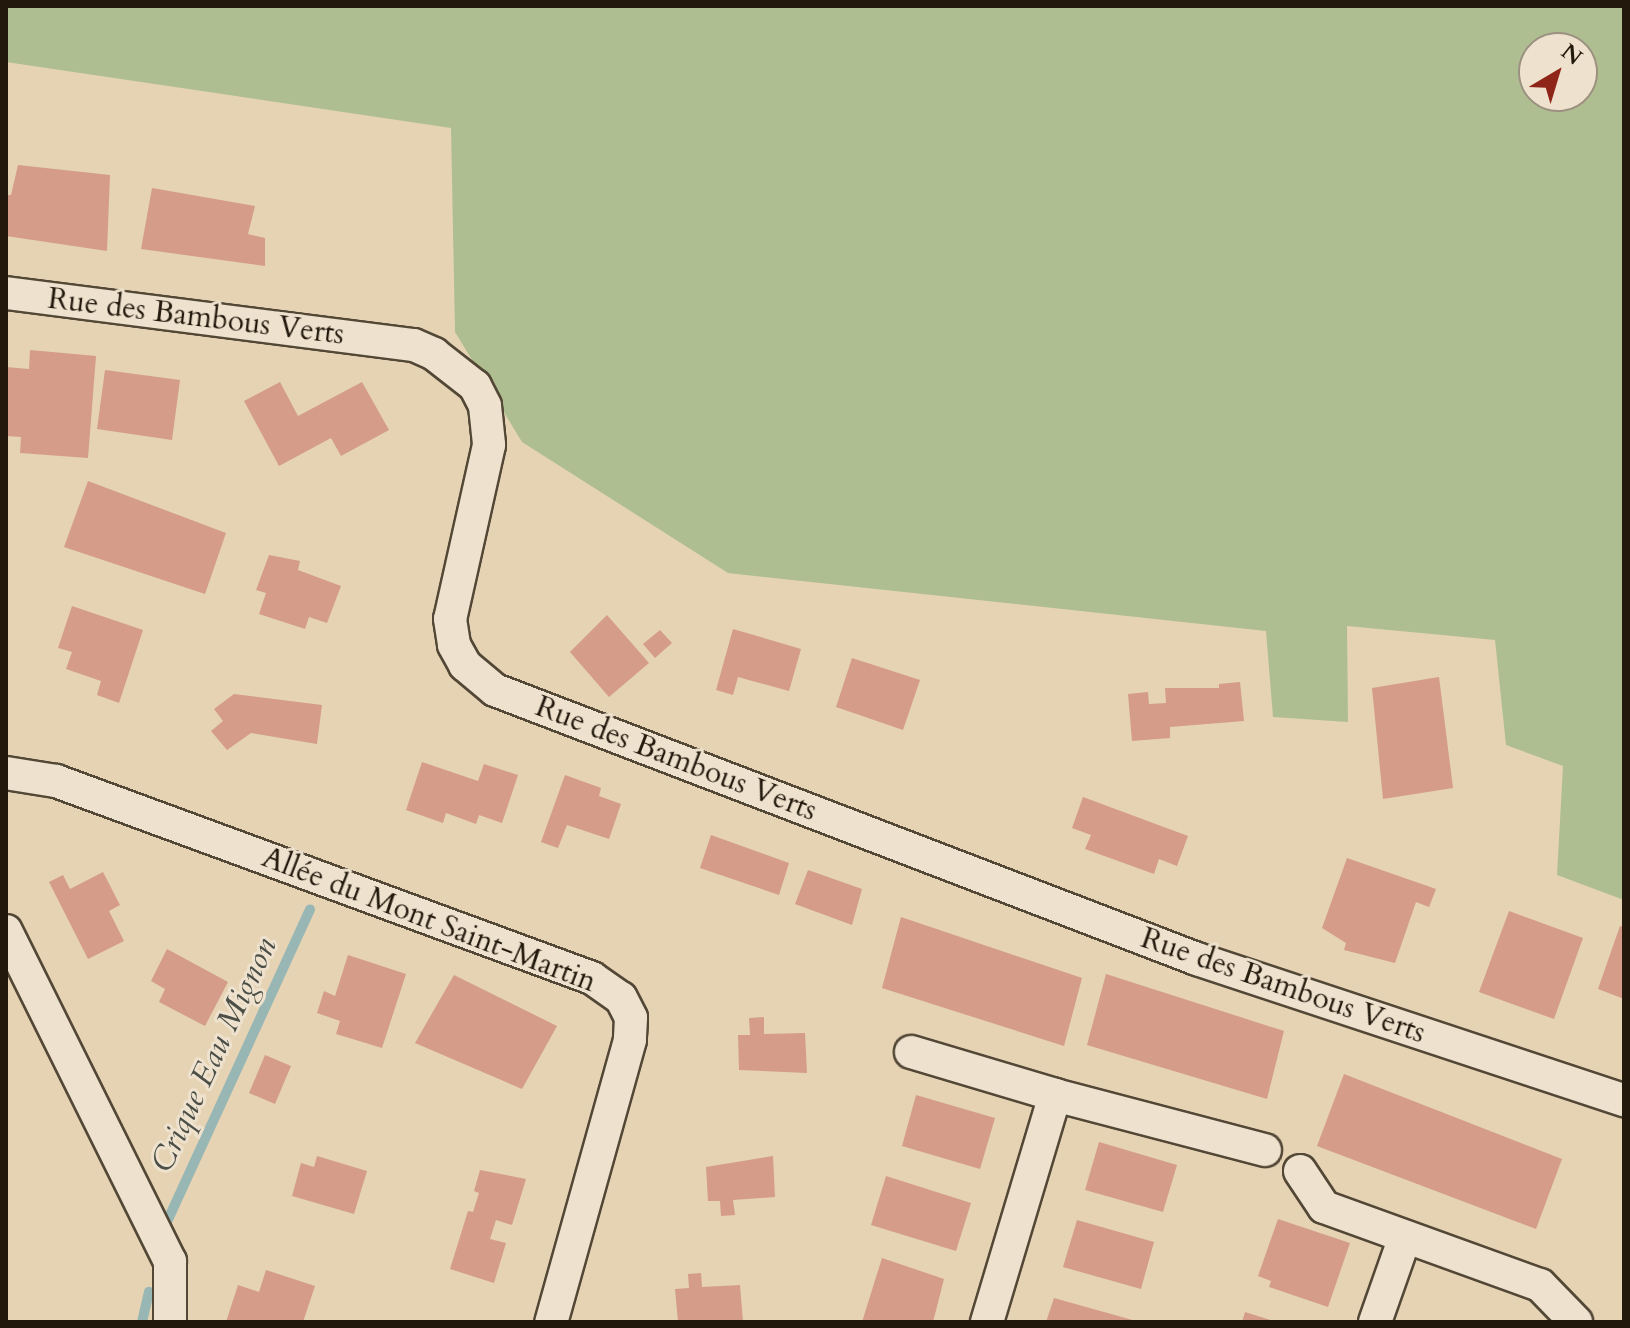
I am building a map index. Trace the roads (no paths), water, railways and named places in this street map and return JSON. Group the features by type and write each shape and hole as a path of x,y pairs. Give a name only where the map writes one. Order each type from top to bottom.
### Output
{"street":[{"name":"Rue des Bambous Verts","path":"6,293 414,345 434,354 475,386 485,406 489,445 450,619 454,645 465,665 495,690 1197,959 1624,1100"},
{"name":"Allée du Mont Saint-Martin","path":"6,773 56,781 592,978 621,998 631,1018 630,1040 551,1322"},
{"path":"6,931 170,1261 170,1322"},
{"path":"911,1052 1055,1095 1265,1150"},
{"path":"987,1322 1055,1095"},
{"path":"1300,1171 1324,1207 1540,1285 1576,1322"},
{"path":"1375,1322 1405,1237"}],"waterway":[{"name":"Crique Eau Mignon","path":"166,1224 310,909"},
{"name":"Crique Eau Mignon","path":"142,1322 149,1292"}]}
